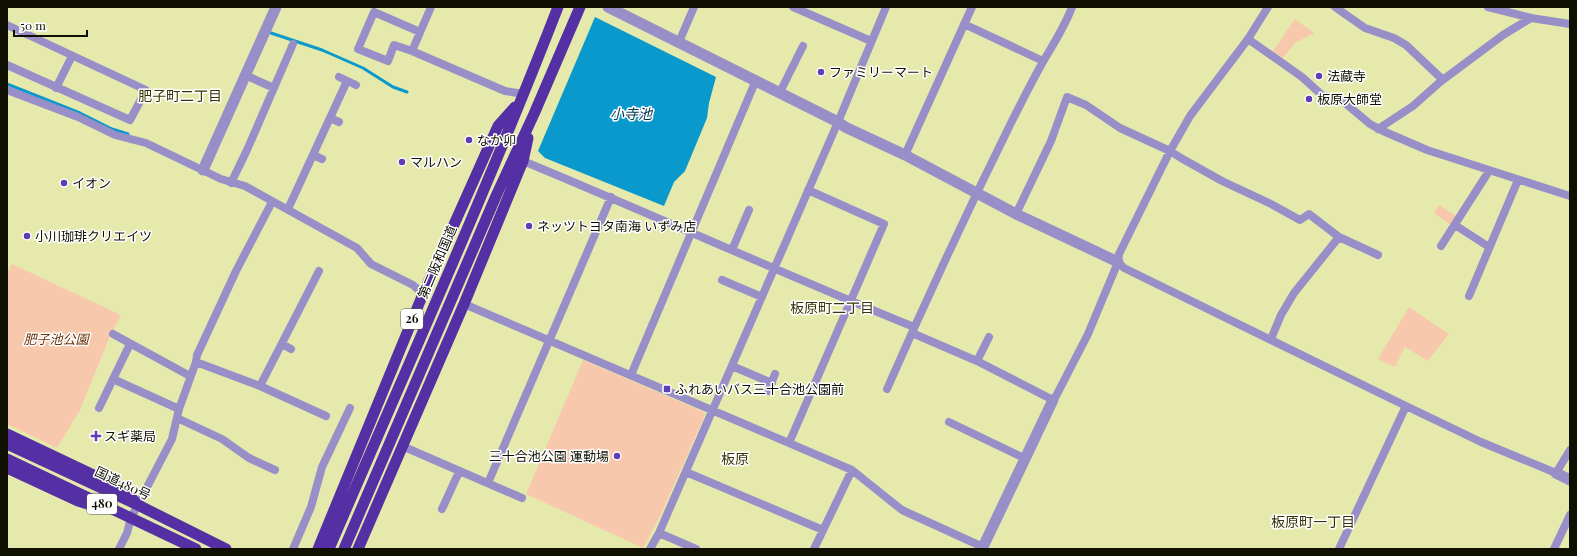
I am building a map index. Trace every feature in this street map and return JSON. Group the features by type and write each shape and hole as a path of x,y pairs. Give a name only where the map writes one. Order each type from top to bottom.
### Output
{"highway":[{"name":"第二阪和国道","path":"329,549 483,191 558,7"},
{"name":"26","path":"344,549 496,196 534,114 580,7"},
{"name":"26","path":"318,549 423,294 498,126 523,96"},
{"name":"26","path":"358,549 464,304 523,161 534,114"},
{"name":"480","path":"7,434 102,477 126,490 138,505"},
{"name":"国道480号","path":"7,444 138,505 226,549"},
{"name":"480","path":"7,459 196,549"},
{"name":"480","path":"7,468 78,501 114,510"}],"street":[{"path":"203,170 276,7"},
{"path":"412,51 431,7"},
{"path":"608,7 780,92 845,127 905,155 1016,214 1118,262 1124,268 1271,339 1325,367 1481,442 1570,480"},
{"path":"679,42 694,7"},
{"path":"793,7 871,41"},
{"path":"650,549 659,533 713,410 838,122 886,7"},
{"path":"905,155 972,7"},
{"path":"887,389 977,192 1043,61 1067,21 1072,7"},
{"path":"464,304 852,470 902,510 982,548 1024,458 1088,334 1118,262 1119,254 1170,151 1200,102 1248,39 1268,7"},
{"path":"1335,7 1365,28 1394,38 1406,45 1443,80"},
{"path":"1488,7 1531,18 1570,24"},
{"path":"420,32 374,12 358,49 388,61 394,44 505,91 523,96"},
{"path":"1378,129 1413,106 1443,80 1503,35 1531,18"},
{"path":"964,24 1043,61"},
{"path":"7,25 146,90 130,120 7,65"},
{"path":"1248,39 1302,77 1323,96 1339,98 1378,129 1427,150 1570,196"},
{"path":"231,183 293,44"},
{"path":"780,92 803,46"},
{"path":"56,88 72,56"},
{"path":"245,75 274,88"},
{"path":"339,77 356,85"},
{"path":"631,375 756,80"},
{"path":"288,209 347,81"},
{"path":"7,90 78,117 115,135 146,143 231,183 245,186 356,248 371,264 412,285 423,294"},
{"path":"1016,214 1051,141 1067,97 1086,106 1120,128 1170,151 1222,181 1271,204 1300,220 1310,214 1339,237 1378,255"},
{"path":"330,118 339,122"},
{"path":"313,155 322,159"},
{"path":"523,161 611,197 850,301 977,361 1053,400"},
{"path":"1441,246 1489,171"},
{"path":"1469,296 1518,180"},
{"path":"789,443 884,224 808,190"},
{"path":"488,483 611,197"},
{"path":"119,549 127,533 131,518 155,469 167,450 197,355 226,292 272,202"},
{"path":"732,250 749,210"},
{"path":"1455,225 1490,247"},
{"path":"1271,339 1281,315 1294,293 1339,237"},
{"path":"260,386 319,271"},
{"path":"722,280 762,297"},
{"path":"113,334 190,376"},
{"path":"977,361 989,337"},
{"path":"99,408 130,344"},
{"path":"282,344 291,349"},
{"path":"196,362 260,386 326,416"},
{"path":"732,366 772,382"},
{"path":"768,391 775,374"},
{"path":"113,379 179,409"},
{"path":"1339,549 1406,406"},
{"path":"293,549 311,507 322,467 350,408"},
{"path":"177,418 222,439 249,458 275,470"},
{"path":"949,422 1024,458"},
{"path":"402,446 522,498"},
{"path":"1556,473 1570,450"},
{"path":"814,549 852,470"},
{"path":"442,510 459,472"},
{"path":"686,472 823,530"},
{"path":"1554,549 1570,515"},
{"path":"659,533 696,549"}],"green space":[{"path":"1295,19 1314,33 1295,43 1283,58 1273,51"},
{"path":"1439,205 1456,216 1451,225 1434,213"},
{"name":"肥子池公園","path":"12,264 121,315 110,336 80,410 57,448 7,424 7,273"},
{"path":"1409,307 1449,334 1428,361 1405,347 1395,367 1378,359"},
{"path":"583,360 704,412 705,415 661,514 643,548 526,494"}],"water":[{"name":"小寺池","path":"595,17 716,77 709,103 707,118 685,171 674,182 664,206 545,158 538,151"}],"waterway":[{"path":"271,33 322,50 363,68 393,87 407,92"},
{"path":"7,84 80,113 112,129 128,134"}],"place":[{"name":"ファミリーマート","path":"821,72"},
{"name":"法藏寺","path":"1319,76"},
{"name":"板原大師堂","path":"1309,99"},
{"name":"なか卯","path":"469,140"},
{"name":"マルハン","path":"402,162"},
{"name":"イオン","path":"64,183"},
{"name":"ネッツトヨタ南海 いずみ店","path":"529,226"},
{"name":"小川珈琲クリエイツ","path":"27,236"},
{"name":"ふれあいバス三十合池公園前","path":"667,389"},
{"name":"スギ薬局","path":"96,436"},
{"name":"三十合池公園 運動場","path":"617,456"}],"district":[{"name":"肥子町二丁目","path":"180,96"},
{"name":"板原町二丁目","path":"832,308"},
{"name":"板原","path":"735,459"},
{"name":"板原町一丁目","path":"1313,522"}]}
